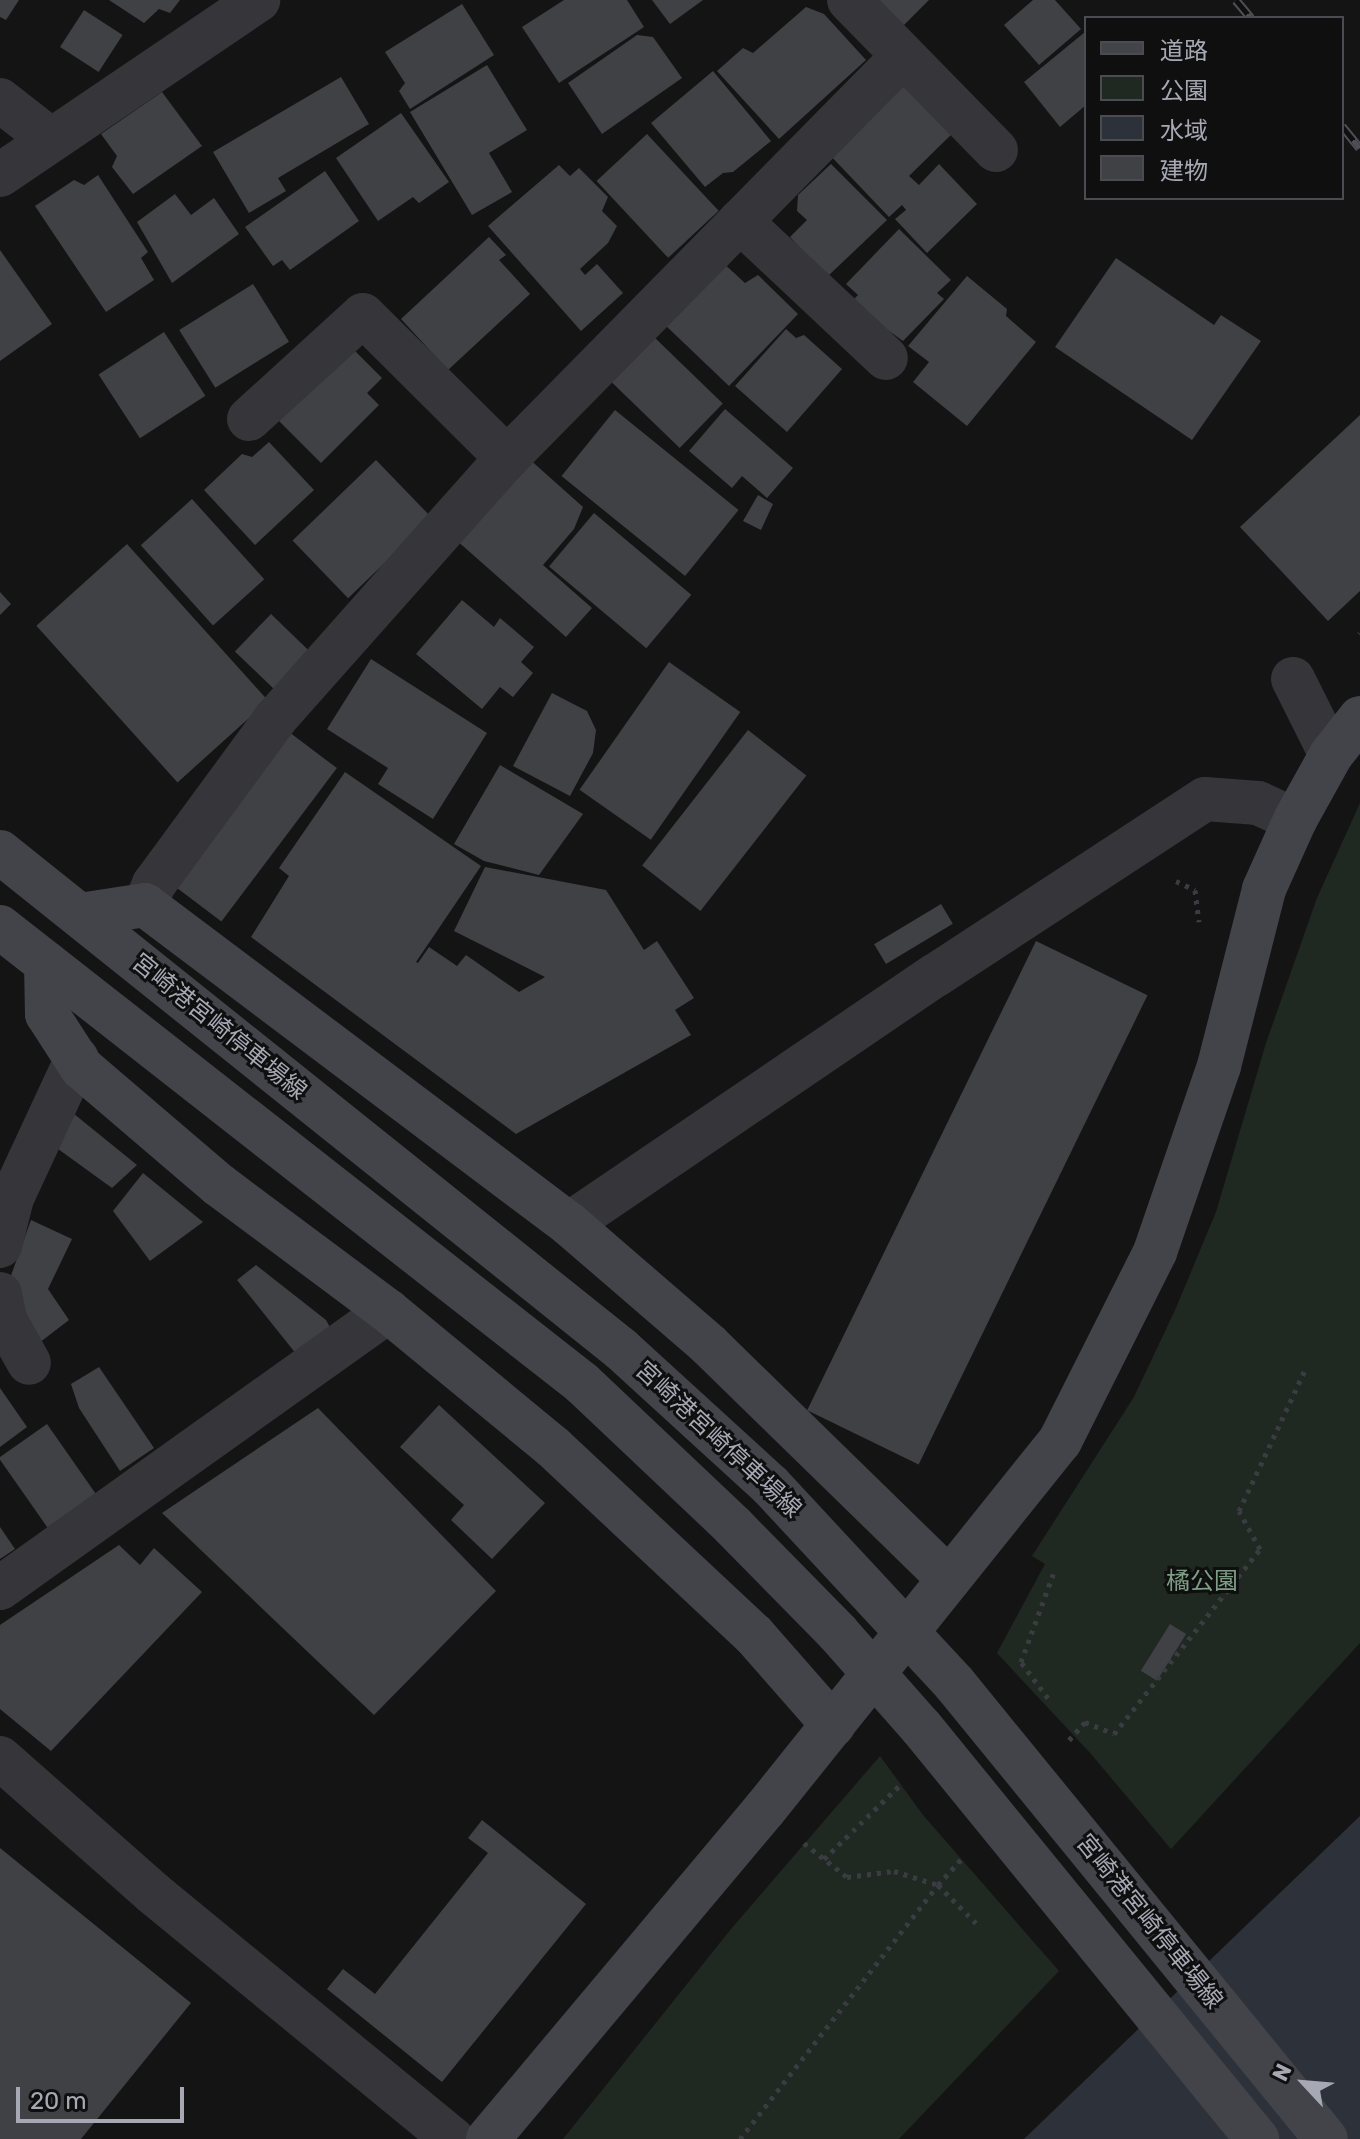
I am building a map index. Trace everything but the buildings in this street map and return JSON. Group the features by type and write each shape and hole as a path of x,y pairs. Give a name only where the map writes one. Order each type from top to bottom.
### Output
{"street":[{"path":"0,175 258,0"},
{"path":"849,0 996,150"},
{"path":"145,905 154,884 275,719 507,458 902,57"},
{"path":"0,100 51,140"},
{"path":"740,221 886,358"},
{"path":"249,419 363,315 507,458"},
{"path":"1293,679 1331,755"},
{"path":"488,2139 833,1725 1060,1441 1155,1252 1219,1066 1264,889 1295,820 1331,755 1360,718"},
{"path":"569,1224 936,975 1205,799 1258,803 1295,820"},
{"name":"宮崎港宮崎停車場線","path":"0,852 621,1349 770,1485 954,1683 1326,2139"},
{"path":"80,915 145,905 569,1224 709,1345 949,1579"},
{"path":"0,927 582,1383 733,1526 849,1645 931,1739 1257,2139"},
{"path":"46,963 47,1014 82,1068 219,1185 388,1311 553,1447 754,1635 833,1725"},
{"path":"0,1246 12,1198 77,1058"},
{"path":"0,1294 5,1320 29,1363"},
{"path":"0,1588 388,1311"},
{"path":"0,1758 153,1893 453,2139"}],"path":[{"path":"1164,876 1195,890 1199,905 1199,934"},
{"path":"1085,1722 1114,1734 1260,1549 1239,1511 1305,1370"},
{"path":"1048,1698 1021,1662 1054,1572"},
{"path":"824,1859 899,1782 907,1793"},
{"path":"740,2139 938,1885 980,1927"}],"green space":[{"name":"橘公園","path":"1360,803 1360,1643 1171,1849 1091,1754 997,1653 1045,1564 1032,1556 1134,1397 1176,1308 1216,1212 1266,1043 1317,898"},
{"path":"880,1756 923,1815 1059,1971 899,2139 563,2139 731,1929"}],"water":[{"path":"1360,1816 1360,2139 1024,2139"}],"railway":[{"path":"1236,0 1249,16"},
{"path":"1344,128 1360,148"}]}
